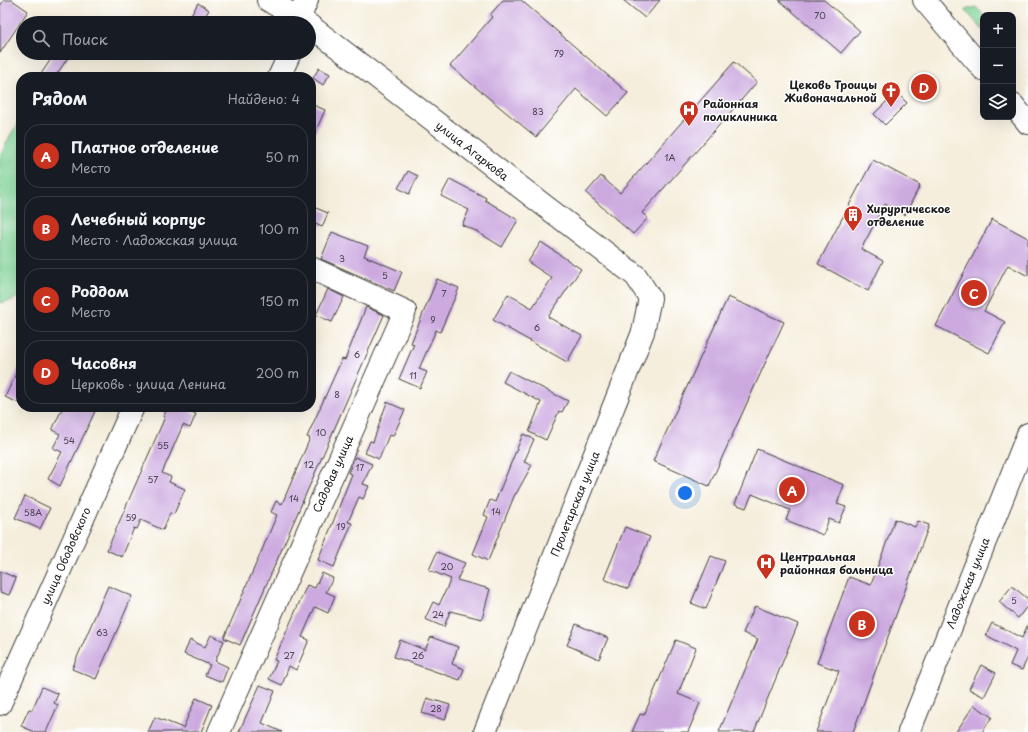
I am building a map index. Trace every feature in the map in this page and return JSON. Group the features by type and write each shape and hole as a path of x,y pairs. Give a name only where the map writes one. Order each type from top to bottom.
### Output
{"street":[{"name":"улица Агаркова","path":"268,0 299,16"},
{"path":"924,0 980,65"},
{"name":"улица Агаркова","path":"316,28 636,276"},
{"path":"281,72 287,60"},
{"path":"1016,109 1028,123"},
{"name":"Садовая улица","path":"219,732 405,311 316,270"},
{"name":"Пролетарская улица","path":"485,732 644,332 650,298 636,276"},
{"name":"улица Ободовского","path":"0,704 131,412"},
{"name":"Ладожская улица","path":"909,732 1025,443"}],"green space":[{"path":"976,7 981,12 980,27 965,10"},
{"path":"16,127 16,298 0,303 0,156"}],"building":[{"path":"4,0 12,0 28,11 25,16 16,16 16,29 0,53 0,6"},
{"path":"503,0 521,0 628,93 607,116 576,89 536,137 450,66 492,17 490,15"},
{"path":"623,0 660,0 645,18"},
{"path":"779,0 824,0 860,31 841,53"},
{"path":"198,3 209,10 205,16 191,16"},
{"path":"50,60 66,60 58,72 42,72"},
{"path":"734,62 757,82 642,213 648,218 633,234 586,193 601,176 620,193"},
{"path":"319,68 330,74 323,85 316,80 316,73"},
{"name":"Цековь Троицы Живоначальной","path":"896,92 907,103 885,125 874,114"},
{"path":"316,106 325,110 316,131"},
{"name":"Хирургическое отделение","path":"873,160 920,185 905,215 885,204 861,249 883,261 868,291 818,264"},
{"path":"408,171 418,176 409,194 398,188"},
{"path":"450,179 486,198 485,200 518,220 502,247 476,231 462,225 469,210 441,196"},
{"path":"316,208 328,213 322,227 316,224"},
{"path":"992,219 1028,238 1028,276 1008,265 984,311 1005,322 989,353 936,326"},
{"path":"332,232 368,246 364,256 402,272 394,291 321,259"},
{"path":"541,242 581,269 548,317 582,336 567,362 493,320 508,294 532,308 552,278 528,262"},
{"path":"437,279 459,288 440,332 436,330 419,369 427,372 420,388 399,379 414,344 411,343"},
{"path":"328,289 344,297 332,322 316,315"},
{"path":"728,297 784,322 709,486 653,461"},
{"path":"366,307 384,315 240,645 224,638 277,515 271,512 276,501 282,504 310,438 307,437 342,359 345,360"},
{"path":"509,371 568,401 562,412 559,411 546,440 529,432 541,402 503,382"},
{"path":"16,374 16,402 5,397"},
{"path":"387,402 405,410 393,436 389,435 379,459 365,453 370,441 373,442"},
{"path":"61,412 95,412 60,486 48,479 62,452 53,448 60,434 52,430"},
{"path":"166,412 191,412 196,414 190,428 183,425 162,473 171,477 169,482 185,489 174,514 170,513 163,530 141,520 137,529 134,528 122,557 107,550 165,417 163,417"},
{"path":"523,434 534,439 524,462 532,465 515,494 488,561 473,554 488,517 484,515 490,500 495,502"},
{"path":"757,449 844,485 837,504 846,507 839,523 829,519 823,535 786,520 790,510 752,494 746,508 735,504"},
{"path":"355,457 372,464 363,484 369,486 363,499 359,497 348,522 352,523 334,567 318,560 352,474 348,473"},
{"path":"25,496 50,508 40,529 15,518"},
{"path":"895,519 915,527 918,521 929,525 853,732 816,732 839,671 817,663 849,577 871,585"},
{"path":"625,527 650,537 628,589 604,579"},
{"path":"437,552 465,563 457,580 490,589 482,619 450,611 444,627 425,619 433,602 439,605 451,579 429,570"},
{"path":"711,556 725,561 706,609 691,603"},
{"path":"0,571 16,578 9,595 0,592"},
{"path":"322,573 333,578 326,592 335,596 328,613 315,607 302,637 309,640 296,670 289,666 282,685 269,679 277,661 274,660 307,585 315,588"},
{"path":"108,586 132,596 96,679 72,669"},
{"path":"1012,586 1028,599 1028,605 1018,618 999,602"},
{"path":"755,606 798,624 754,732 719,732 758,639 743,633"},
{"path":"992,623 1022,638 1028,624 1028,657 1022,670 1010,665 1016,651 986,635"},
{"path":"576,624 608,638 599,659 567,645"},
{"path":"211,635 224,641 215,661 228,667 222,682 205,675 210,665 184,654 190,640 205,647"},
{"path":"431,637 458,647 452,664 464,669 460,680 394,657 400,640 425,650"},
{"path":"676,640 696,648 678,694 700,703 688,732 632,732 640,714 644,715"},
{"path":"981,665 996,673 984,697 969,689"},
{"path":"260,685 275,691 262,723 282,732 239,732"},
{"path":"42,687 58,694 54,703 58,705 46,732 35,732 21,726 29,709 32,710"},
{"path":"196,698 212,705 201,732 148,732 155,717 183,728"},
{"path":"427,698 450,705 445,720 422,713"},
{"path":"974,705 992,717 982,732 956,732"}],"place":[{"name":"Часовня","path":"924,87"},
{"name":"Цековь Троицы Живоначальной","path":"891,108"},
{"name":"Районная поликлиника","path":"689,127"},
{"name":"Хирургическое отделение","path":"853,232"},
{"name":"Роддом","path":"974,293"},
{"name":"Платное отделение","path":"792,490"},
{"name":"Центральная районная больница","path":"766,580"},
{"name":"Лечебный корпус","path":"862,624"}]}
